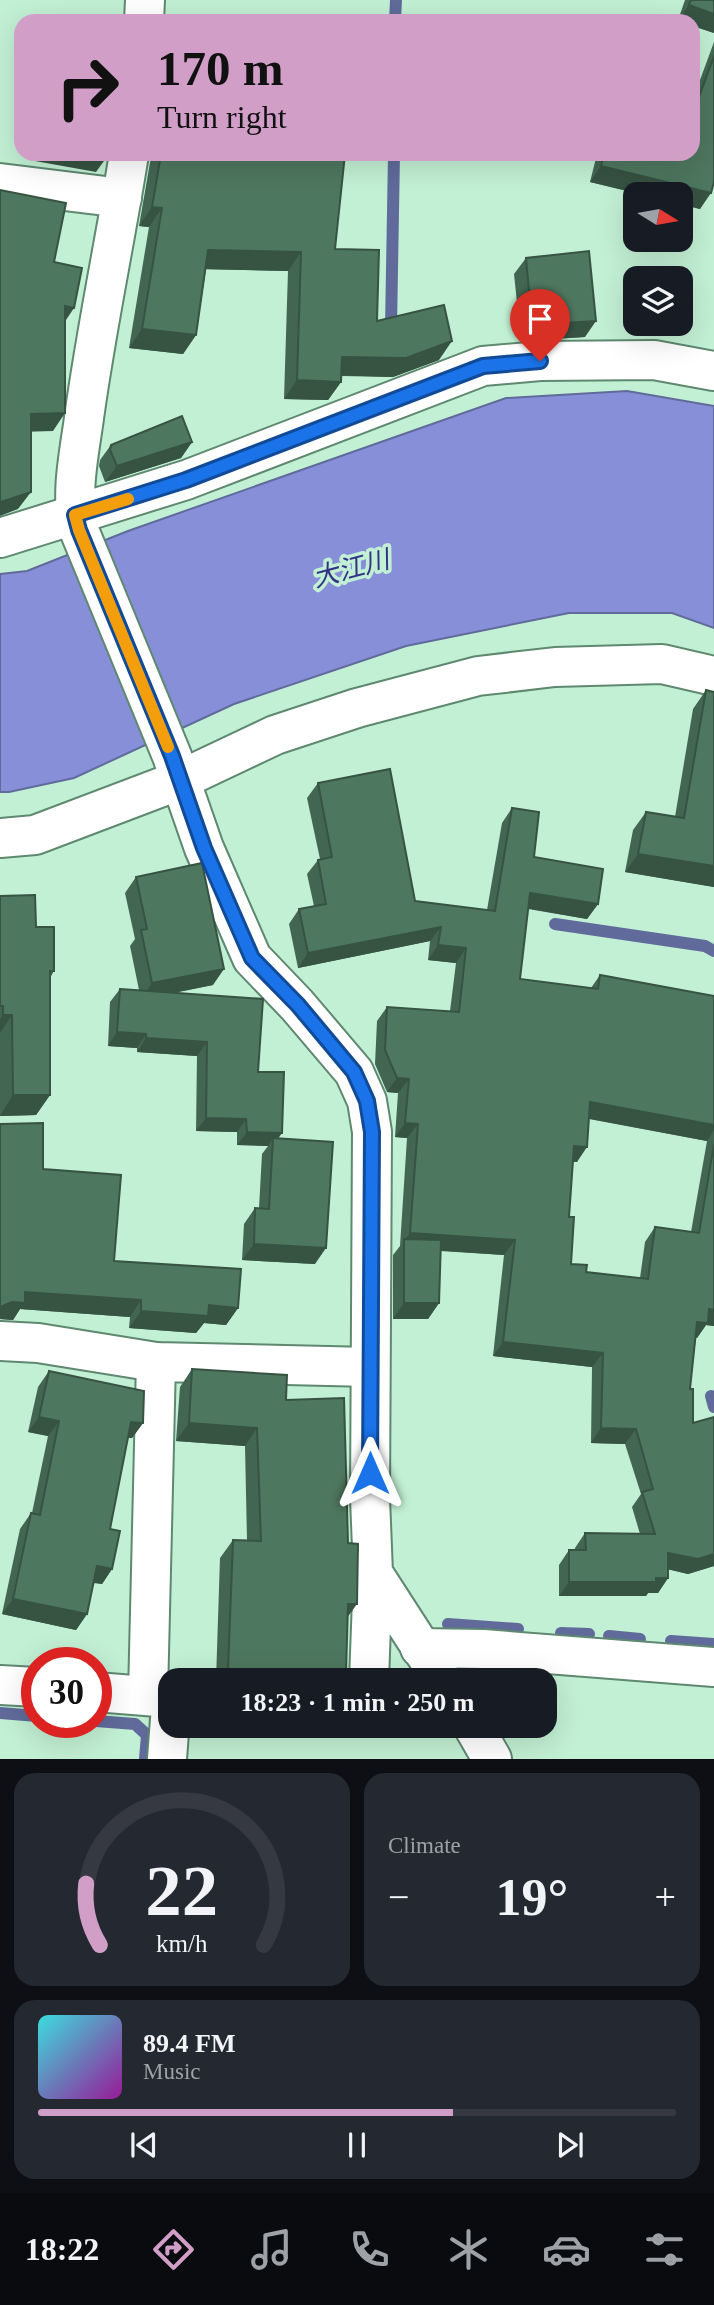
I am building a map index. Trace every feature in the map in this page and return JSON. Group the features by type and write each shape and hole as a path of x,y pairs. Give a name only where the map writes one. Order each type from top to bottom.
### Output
{"street":[{"path":"128,161 94,340 77,468 77,523 176,768 204,848 252,958 298,1005 354,1072 367,1101 372,1132 370,1367 373,1573 369,1668"},
{"path":"0,183 122,198"},
{"path":"0,538 77,523 483,366 540,361 654,360 714,371"},
{"path":"0,838 35,835 176,768 275,734 357,708 478,676 555,667 662,664 714,676"},
{"path":"0,1341 38,1343 156,1362 370,1367"},
{"path":"156,1362 162,1668"},
{"path":"373,1573 434,1668"},
{"path":"420,1648 483,1649 714,1667"},
{"path":"0,1685 21,1686"},
{"path":"112,1695 158,1703"},
{"path":"165,1738 167,1759"},
{"path":"480,1738 492,1759"}],"water":[{"name":"大江川","path":"627,391 714,406 714,628 672,613 569,613 406,646 234,704 74,778 0,792 0,574 27,571 128,531 506,398"}],"building":[{"path":"691,0 714,0 714,14 689,5"},
{"path":"714,56 714,182 711,193 693,189 693,182 666,182 601,166 602,161 700,161 700,94"},
{"path":"160,161 344,161 335,249 379,250 377,321 444,305 452,341 406,358 342,357 341,382 297,380 301,252 208,250 196,335 142,329 162,208 152,207"},
{"path":"0,190 66,203 54,262 82,268 74,308 65,306 65,413 31,414 31,492 1,502 0,502"},
{"path":"589,251 596,321 532,325 526,258"},
{"path":"182,416 192,442 117,466 110,450 111,445"},
{"path":"706,690 714,692 714,866 638,854 646,812 684,818"},
{"path":"390,769 415,901 495,911 512,808 539,812 534,857 603,869 598,904 530,893 520,979 598,989 600,975 714,996 714,1125 590,1102 587,1147 574,1146 569,1217 574,1217 571,1264 587,1265 586,1272 648,1279 655,1227 699,1233 714,1144 714,1310 709,1309 708,1323 697,1322 690,1389 693,1389 693,1423 714,1417 714,1554 698,1559 668,1553 668,1578 656,1578 656,1582 569,1582 569,1550 586,1550 585,1533 655,1534 642,1492 653,1489 636,1429 601,1428 603,1353 503,1342 515,1240 410,1233 418,1124 405,1123 409,1079 397,1078 385,1050 387,1007 459,1012 466,948 438,945 441,927 308,953 299,909 326,904 318,860 332,857 318,783"},
{"path":"202,863 224,969 152,983 141,930 147,929 136,877"},
{"path":"35,895 36,927 54,927 54,971 50,971 50,1095 13,1095 12,1015 3,1015 3,1006 0,1006 0,896"},
{"path":"120,989 263,999 258,1072 284,1072 282,1133 247,1132 246,1119 206,1118 207,1042 146,1038 146,1034 117,1032"},
{"path":"43,1123 43,1169 121,1175 114,1261 241,1269 238,1308 209,1305 208,1316 141,1311 141,1300 25,1292 25,1303 12,1302 0,1307 0,1124"},
{"path":"273,1138 333,1142 326,1248 254,1244 255,1208 269,1209"},
{"path":"404,1239 441,1240 439,1303 404,1303"},
{"path":"192,1369 287,1375 286,1400 344,1398 348,1543 358,1544 357,1604 348,1604 346,1668 228,1668 233,1540 261,1541 257,1428 189,1423"},
{"path":"49,1371 144,1391 143,1423 131,1422 110,1529 120,1531 112,1569 97,1566 87,1614 13,1599 31,1513 40,1515 59,1421 39,1417"}],"waterway":[{"path":"395,14 396,0"},
{"path":"391,328 394,161"},
{"path":"555,924 705,946 714,951"},
{"path":"711,1396 714,1407"},
{"path":"448,1624 518,1629"},
{"path":"561,1633 589,1634"},
{"path":"609,1636 640,1639"},
{"path":"671,1641 714,1644"},
{"path":"0,1713 21,1715"},
{"path":"112,1722 135,1724 147,1735 145,1759"}],"slow traffic":[{"path":"128,499 75,515 168,747"}],"route":[{"path":"370,1473 372,1132 367,1101 354,1072 298,1005 252,958 204,848 172,756 75,515 186,480 483,366 540,361"}]}
